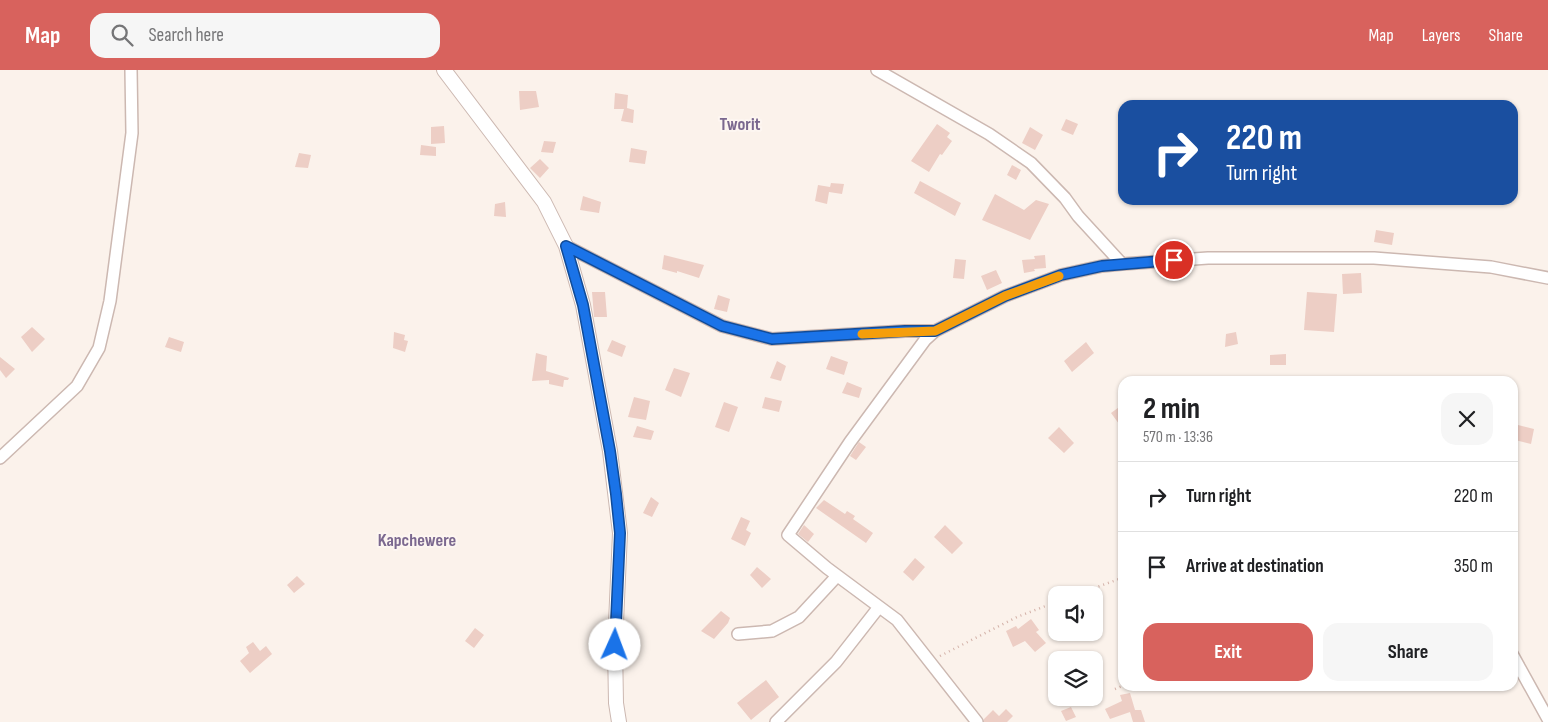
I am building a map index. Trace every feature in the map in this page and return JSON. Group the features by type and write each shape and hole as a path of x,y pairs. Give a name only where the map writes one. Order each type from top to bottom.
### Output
{"street":[{"path":"0,458 77,386 99,348 110,301 132,133 131,70"},
{"path":"444,70 544,202 566,246 583,305 610,451 620,533 615,645 616,703 619,722"},
{"path":"877,70 989,134 1030,163 1065,198 1078,216 1122,264"},
{"path":"566,246 722,326 749,334 772,339 935,331"},
{"path":"977,722 897,620 837,576 788,534 850,442 925,340 935,331 1005,296 1061,275 1102,266 1122,264 1208,258 1374,258 1491,267 1548,278"},
{"path":"738,634 772,630 799,617 837,576"},
{"path":"776,722 836,662 879,607"},
{"path":"1518,664 1547,714"}],"path":[{"path":"1100,586 1118,579"},
{"path":"929,661 1018,617 1048,605"}],"building":[{"path":"519,91 536,91 539,107 520,110"},
{"path":"615,93 628,95 627,108 634,110 633,123 621,121 624,109 614,109"},
{"path":"1066,119 1078,124 1073,135 1061,130"},
{"path":"937,124 950,133 947,137 952,141 942,155 940,154 929,172 911,161"},
{"path":"444,126 445,143 431,144 431,127"},
{"path":"1030,127 1043,135 1035,150 1022,143"},
{"path":"544,141 556,142 553,153 541,152"},
{"path":"421,145 436,147 436,156 420,155"},
{"path":"631,148 647,151 645,164 629,162"},
{"path":"299,153 311,155 308,168 295,167"},
{"path":"540,159 549,168 540,178 530,168"},
{"path":"1012,165 1021,170 1016,180 1007,175"},
{"path":"920,181 961,203 955,216 914,193"},
{"path":"831,183 844,184 842,194 829,192 827,204 815,201 818,185 830,187"},
{"path":"995,194 1024,210 1036,200 1049,204 1030,240 982,220"},
{"path":"583,196 601,202 599,213 580,210"},
{"path":"505,202 506,217 494,216 495,204"},
{"path":"1376,230 1394,233 1392,245 1374,242"},
{"path":"664,255 704,265 699,278 677,271 677,273 662,269"},
{"path":"1045,255 1046,268 1034,269 1035,271 1024,273 1022,260 1035,259 1034,256"},
{"path":"955,259 966,260 964,279 953,278"},
{"path":"996,270 1002,283 987,290 981,276"},
{"path":"1361,273 1362,293 1343,294 1342,274"},
{"path":"592,292 605,292 607,317 594,317"},
{"path":"1307,292 1337,294 1334,332 1304,330"},
{"path":"718,295 730,299 727,312 714,309"},
{"path":"32,327 45,339 32,352 21,337"},
{"path":"394,332 405,335 404,340 408,341 405,352 393,348"},
{"path":"1236,332 1238,344 1225,347 1226,334"},
{"path":"169,337 184,342 181,352 165,347"},
{"path":"612,340 626,346 622,357 607,351"},
{"path":"1086,342 1094,353 1072,372 1064,361"},
{"path":"536,353 547,356 546,371 569,378 564,380 563,387 549,384 549,380 532,381"},
{"path":"1286,354 1286,365 1270,365 1270,355"},
{"path":"831,356 848,362 844,375 826,369"},
{"path":"0,357 15,369 6,378 0,370"},
{"path":"777,361 786,366 781,381 770,378"},
{"path":"674,368 690,373 681,397 665,390"},
{"path":"847,382 862,388 859,398 842,393"},
{"path":"634,397 650,401 646,420 628,417"},
{"path":"765,397 782,401 779,412 762,408"},
{"path":"724,402 738,407 729,432 715,427"},
{"path":"1118,408 1118,423 1111,413"},
{"path":"1518,425 1534,429 1531,444 1518,441"},
{"path":"637,426 654,431 651,440 633,437"},
{"path":"1059,427 1074,443 1064,453 1048,438"},
{"path":"859,442 866,447 856,460 850,456"},
{"path":"651,497 659,503 652,517 643,513"},
{"path":"824,500 845,514 847,511 855,516 853,519 873,533 866,543 816,508"},
{"path":"741,517 750,521 746,530 751,533 745,546 731,539"},
{"path":"804,525 814,534 808,542 798,534"},
{"path":"945,525 963,543 952,554 934,537"},
{"path":"915,558 925,567 913,581 903,572"},
{"path":"757,567 771,579 762,588 750,575"},
{"path":"297,576 305,584 294,593 287,585"},
{"path":"721,611 730,618 714,639 701,631"},
{"path":"1031,619 1039,630 1036,632 1046,643 1035,652 1025,641 1013,647 1006,631 1016,626 1018,629"},
{"path":"475,628 484,635 474,648 465,641"},
{"path":"253,642 260,651 266,646 272,654 250,673 240,661 249,653 246,647"},
{"path":"766,680 779,697 751,720 737,703"},
{"path":"1130,693 1135,710 1141,710 1145,722 1133,722 1130,712 1110,719 1105,709 1122,701 1120,695"},
{"path":"1071,707 1076,717 1066,721 1061,711"},
{"path":"1006,709 1013,716 1007,722 984,722 984,719 993,710 999,716"}],"slow traffic":[{"path":"862,334 935,331 1005,296 1059,276"}],"district":[{"name":"Tworit","path":"740,124"},
{"name":"Kapchewere","path":"417,540"}],"route":[{"path":"615,645 620,533 616,494 597,376 583,305 566,246 722,326 772,339 935,331 1005,296 1061,275 1102,266 1174,260"}]}
